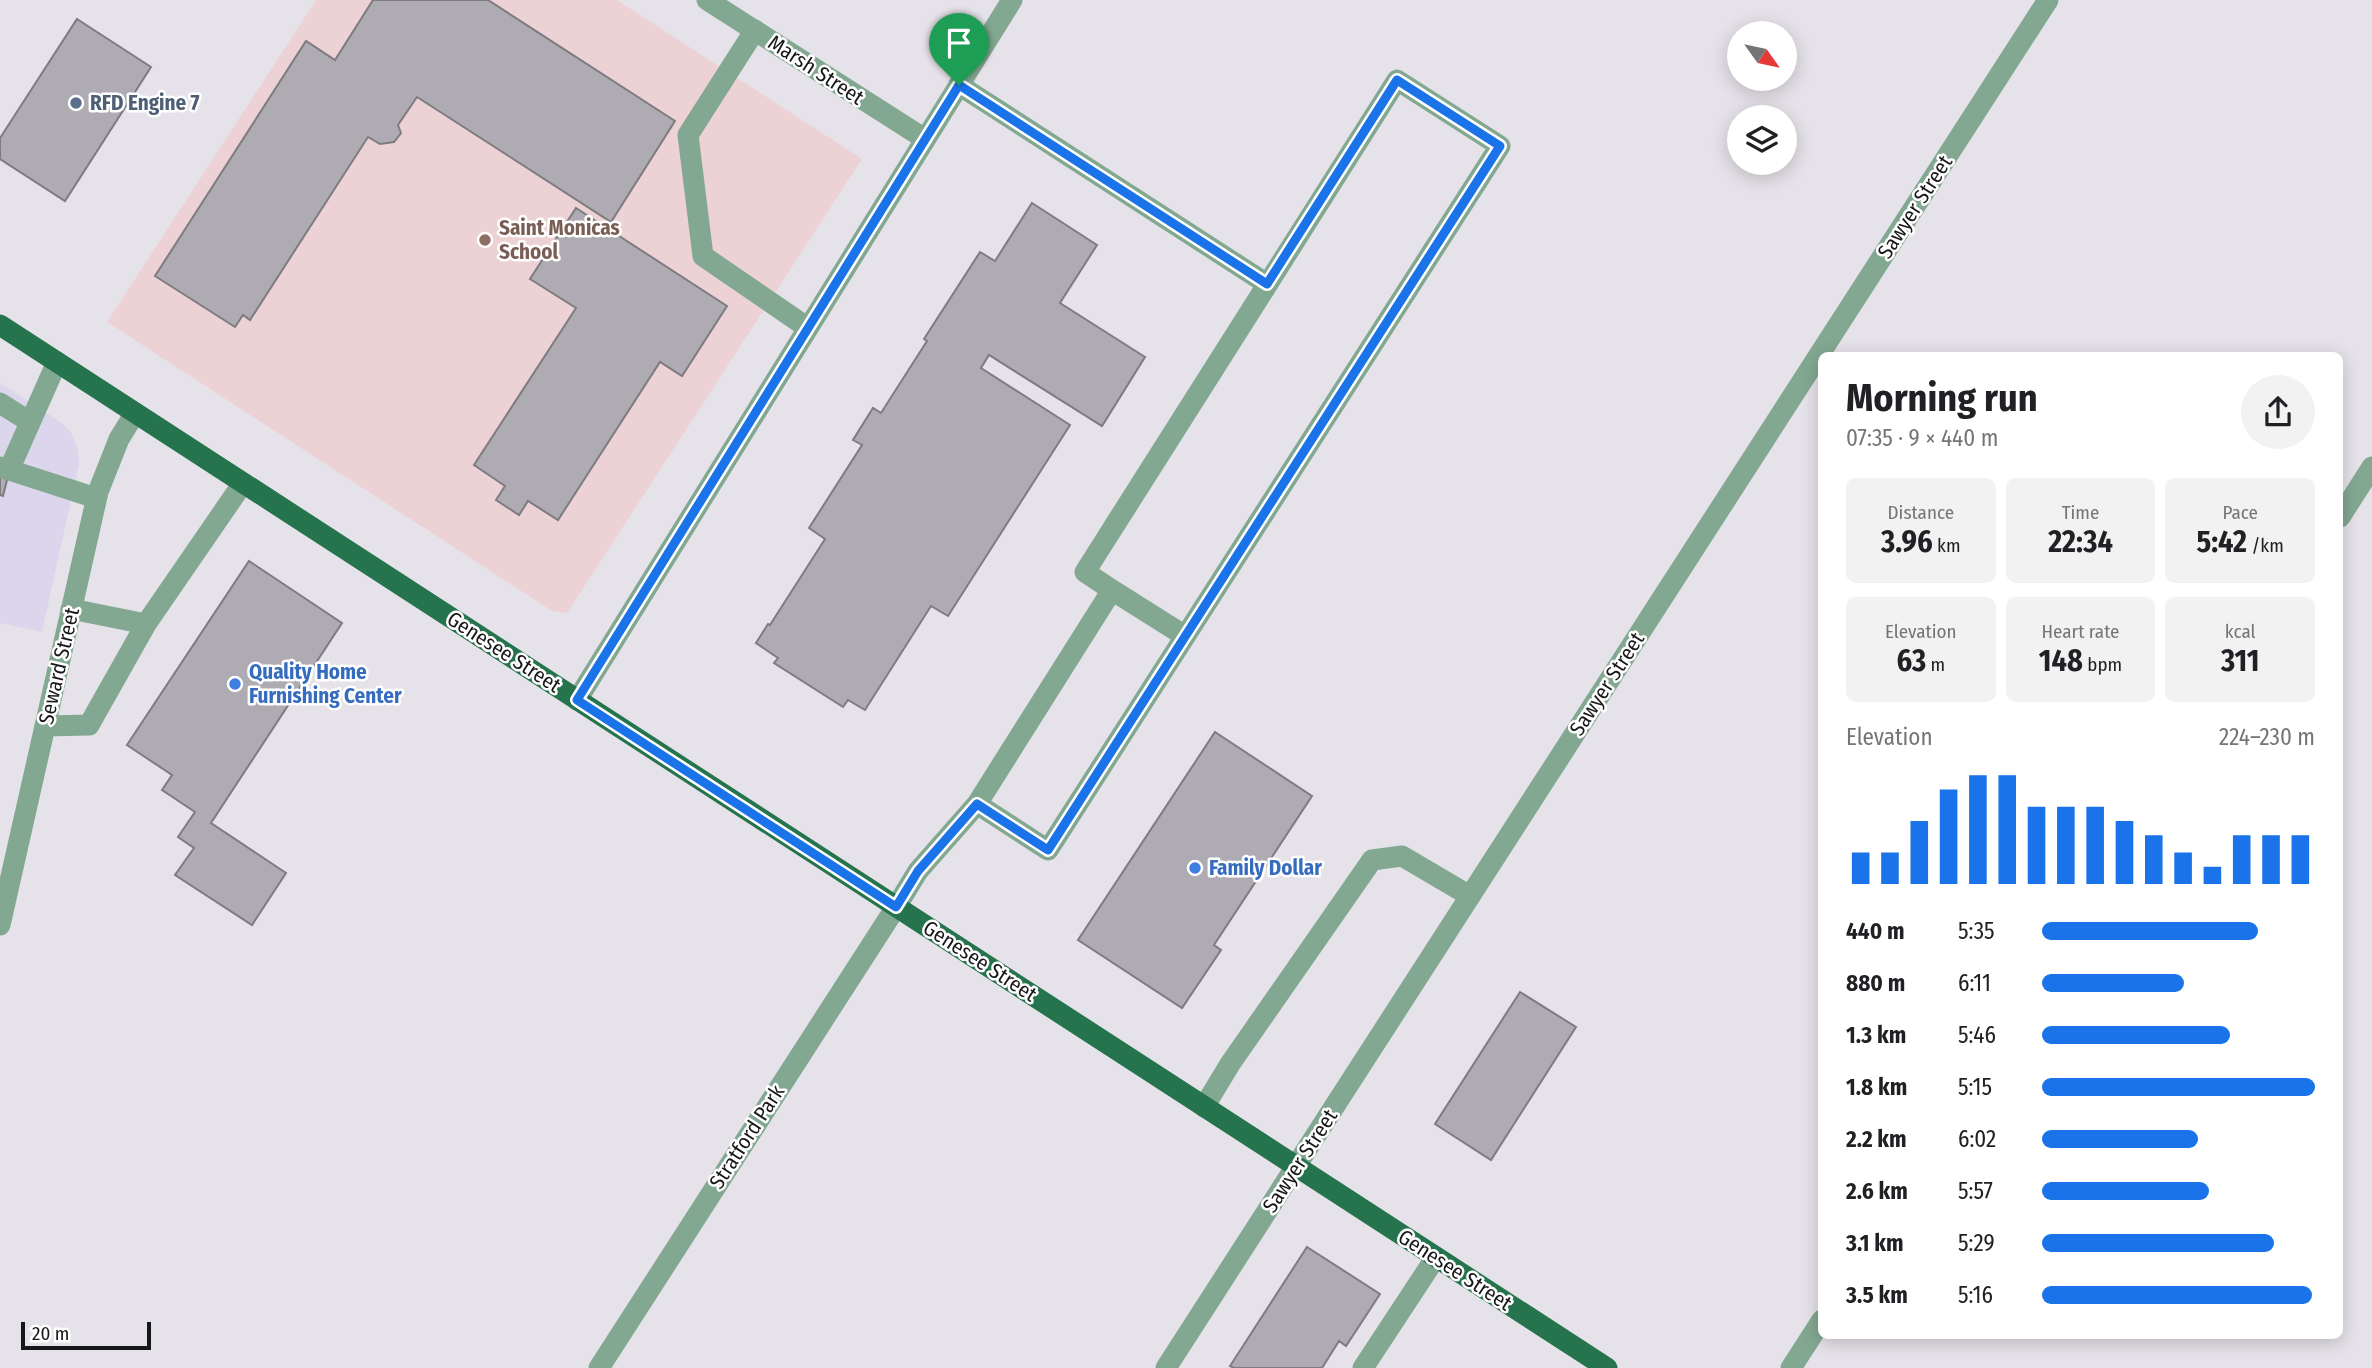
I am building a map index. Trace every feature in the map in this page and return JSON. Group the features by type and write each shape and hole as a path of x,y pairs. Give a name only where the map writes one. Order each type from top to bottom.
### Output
{"main road":[{"name":"Genesee Street","path":"0,325 1607,1368"}],"street":[{"name":"Marsh Street","path":"707,0 925,139"},
{"path":"577,700 1012,0"},
{"name":"Sawyer Street","path":"1821,352 2048,0"},
{"path":"755,30 688,135 703,256 808,328"},
{"path":"977,804 1048,850 1500,146 1397,80 1085,572 1185,636"},
{"path":"959,85 1267,284"},
{"name":"Sawyer Street","path":"1167,1368 1818,357"},
{"path":"57,362 5,469 96,498"},
{"path":"0,403 30,422"},
{"name":"Seward Street","path":"0,925 96,498 106,466 135,413"},
{"path":"2343,512 2372,467"},
{"path":"45,726 89,725 146,624 243,483"},
{"name":"Stratford Park","path":"599,1368 918,871 977,804 1112,590"},
{"path":"71,609 146,624"},
{"path":"1204,1107 1230,1064 1372,860 1402,856 1470,896"},
{"path":"1363,1368 1436,1257"},
{"path":"1791,1368 1818,1326"}],"shaded area":[{"name":"Saint Monicas School","path":"316,0 617,0 862,159 567,613 552,611 107,322"},
{"path":"0,383 62,423 72,434 78,450 79,464 42,632 0,623"}],"building":[{"path":"373,0 488,0 675,121 611,222 417,97 398,125 401,133 394,142 380,144 368,137 250,320 243,315 235,327 155,276 306,41 335,60"},
{"name":"RFD Engine 7","path":"77,19 151,67 65,201 0,159 0,138"},
{"path":"1032,203 1097,245 1060,303 1145,357 1102,426 989,355 981,368 1070,425 948,616 931,606 865,710 848,700 843,707 774,663 778,658 756,643 825,539 809,528 862,445 853,440 873,408 881,413 927,341 924,339 980,252 995,261"},
{"path":"576,208 727,306 682,376 660,362 558,520 528,501 519,515 496,500 505,486 474,465 576,308 530,279"},
{"path":"0,475 8,476 3,496 0,495"},
{"name":"Quality Home Furnishing Center","path":"249,561 342,623 211,823 286,873 252,925 175,875 194,848 178,837 195,812 162,790 172,775 127,745"},
{"name":"Family Dollar","path":"1215,732 1312,796 1214,945 1221,950 1182,1008 1078,940"},
{"path":"1520,992 1576,1027 1491,1160 1435,1124"},
{"path":"1307,1247 1380,1294 1346,1346 1339,1341 1322,1368 1230,1366"}],"place":[{"name":"RFD Engine 7","path":"76,103"},
{"name":"Saint Monicas School","path":"485,240"},
{"name":"Quality Home Furnishing Center","path":"235,684"},
{"name":"Family Dollar","path":"1195,868"}],"route":[{"path":"1397,80 1500,146 1048,850 977,804 918,871 896,907 577,700 959,85 1267,284 1397,80"}]}
